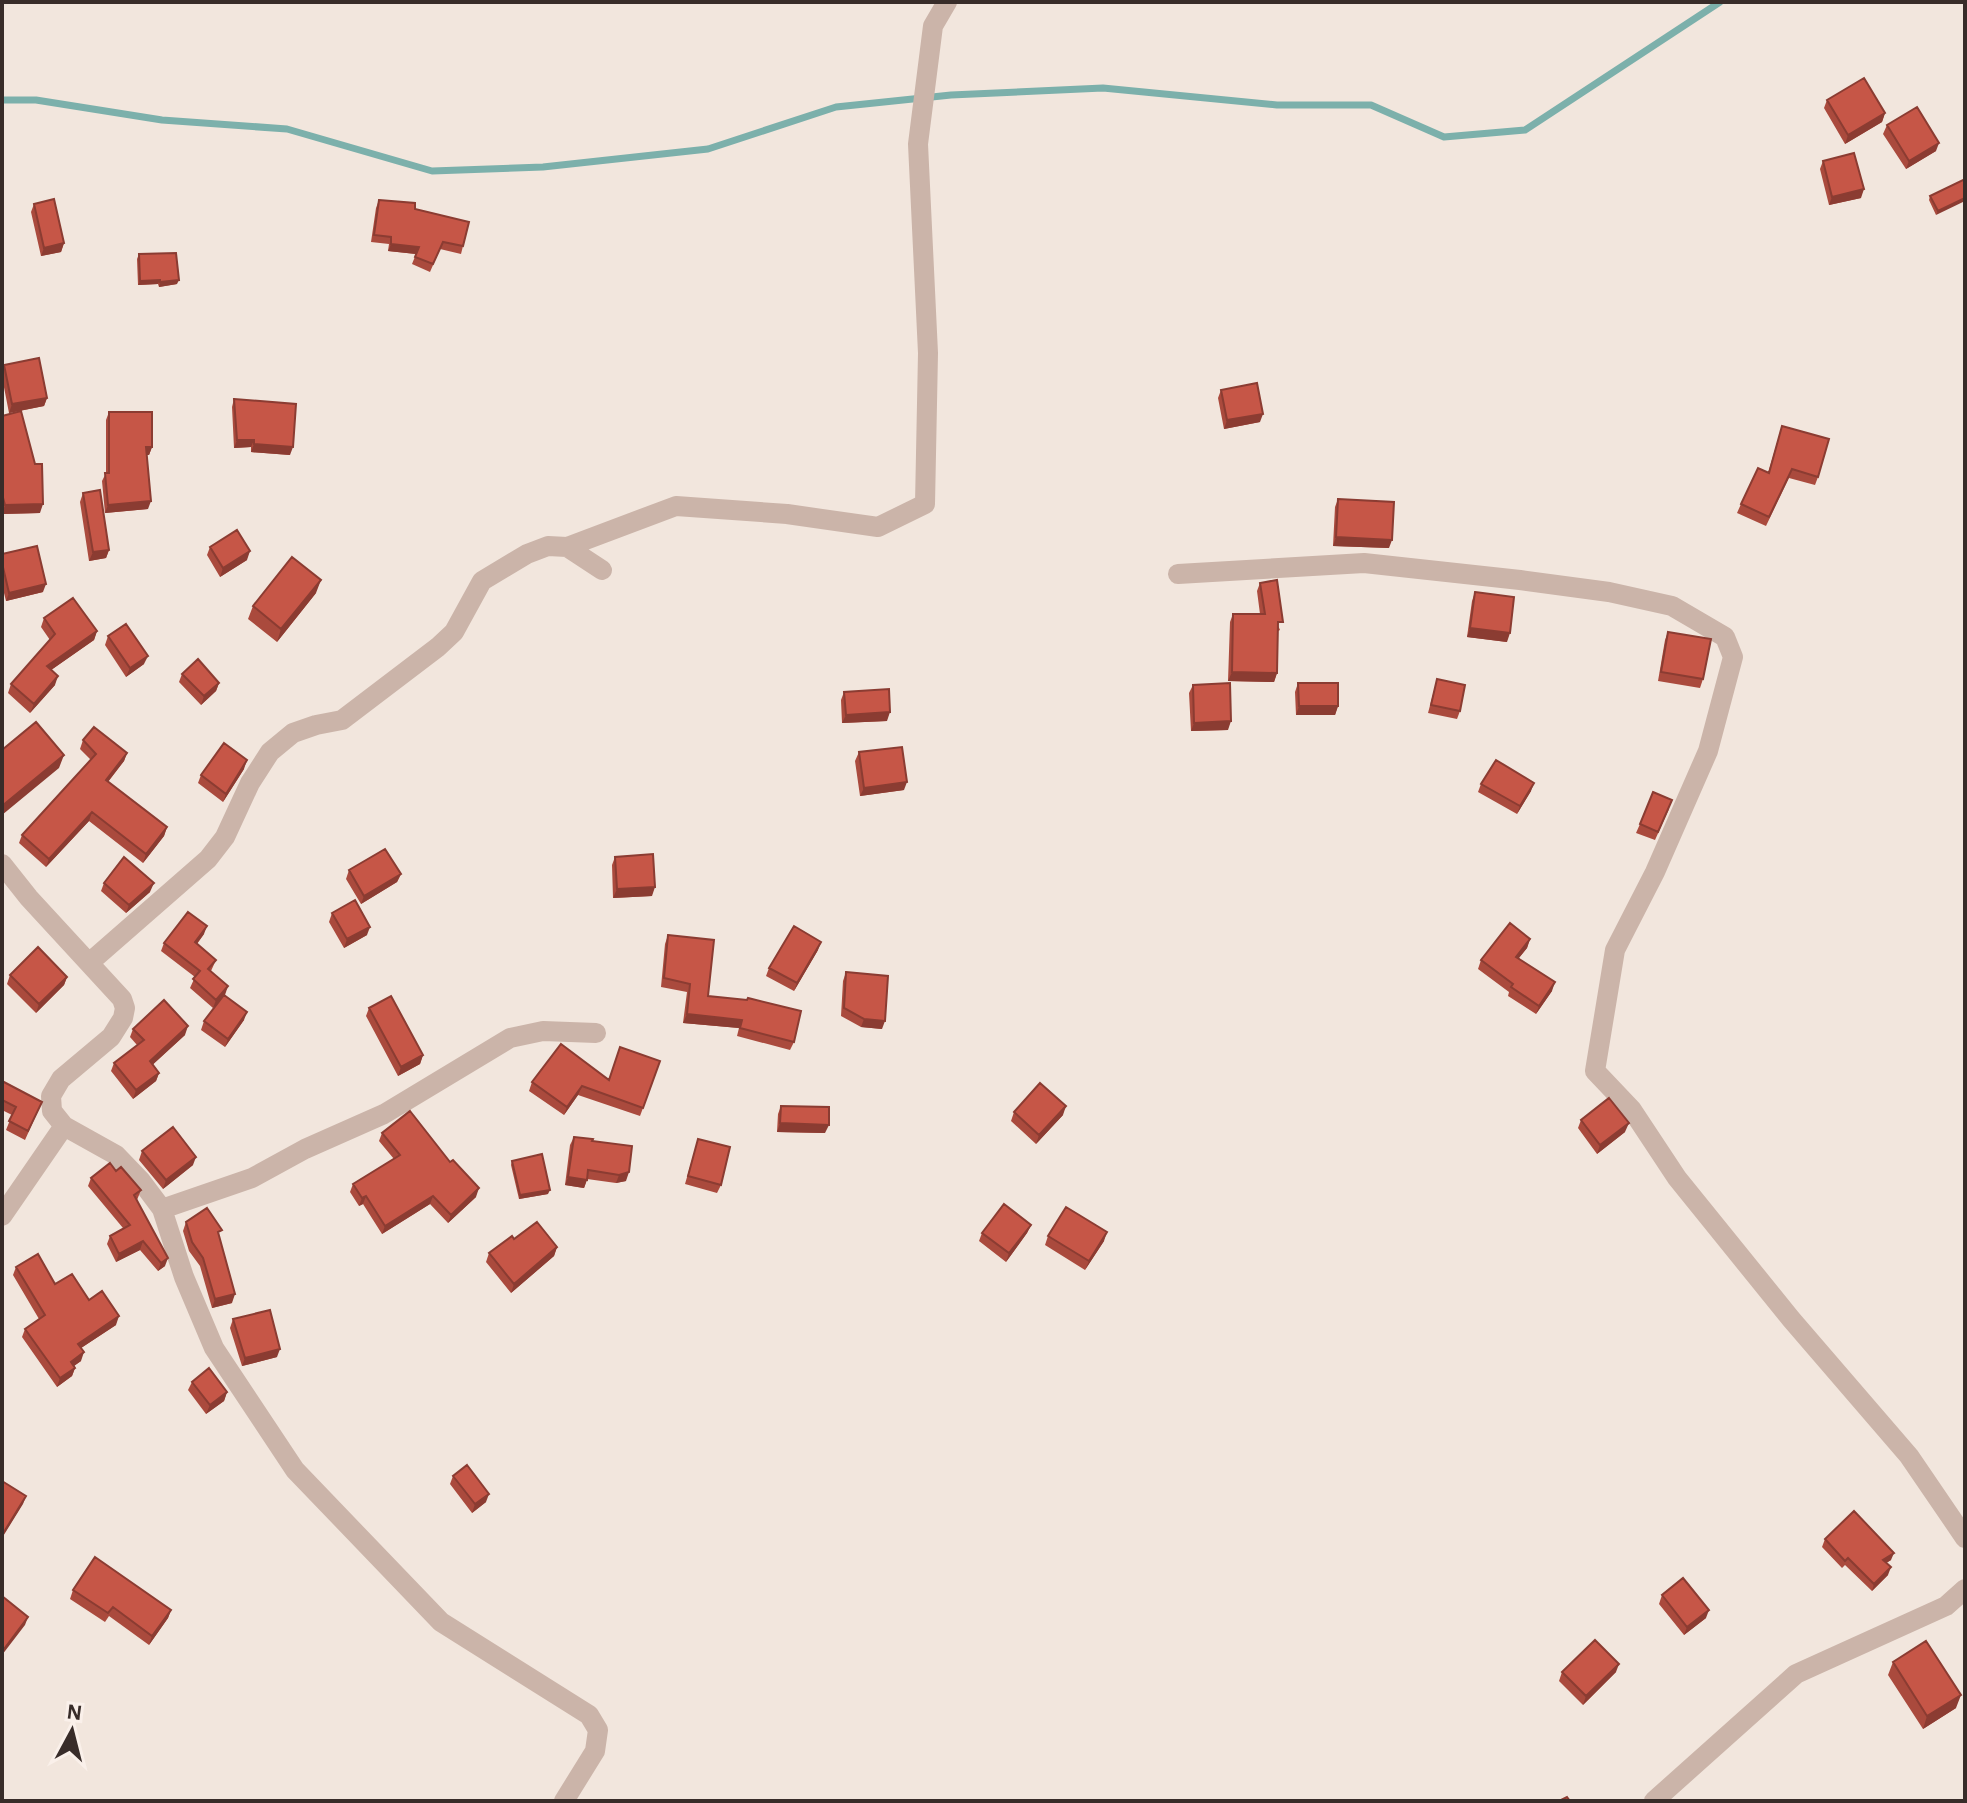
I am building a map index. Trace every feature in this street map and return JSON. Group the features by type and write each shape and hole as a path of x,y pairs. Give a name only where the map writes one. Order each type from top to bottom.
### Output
{"street":[{"path":"89,963 208,859 225,837 250,783 270,752 293,733 342,720 427,656 454,632 482,581 527,554 548,546 567,547 676,506 787,514 878,527 925,504 928,353 918,144 933,26 947,2"},
{"path":"567,547 602,570"},
{"path":"1178,574 1364,563 1505,578 1609,592 1672,606 1725,637 1733,657 1708,751 1655,872 1615,950 1595,1071 1632,1110 1677,1178 1791,1319 1909,1456 1965,1538"},
{"path":"2,864 122,999 125,1008 123,1018 111,1037 61,1079 51,1096 52,1111 64,1126 116,1155 162,1209 184,1277 214,1348 295,1470 441,1622 589,1715 598,1730 595,1751 564,1801"},
{"path":"162,1209 252,1178 305,1149 384,1114 510,1038 543,1031 596,1033"},
{"path":"2,1216 64,1126"},
{"path":"1654,1801 1796,1674 1946,1606 1965,1589"}],"building":[{"path":"1864,78 1885,113 1848,135 1827,100"},
{"path":"1917,107 1939,143 1909,161 1887,125"},
{"path":"1854,153 1864,189 1832,197 1823,161"},
{"path":"1965,179 1965,198 1938,211 1930,196"},
{"path":"54,199 64,243 44,248 34,204"},
{"path":"379,200 415,203 415,209 469,222 463,246 443,242 433,264 415,257 419,247 391,244 391,237 374,235"},
{"path":"176,253 179,280 140,281 139,254"},
{"path":"39,358 47,398 12,404 4,365"},
{"path":"1257,383 1263,414 1227,420 1221,390"},
{"path":"234,399 296,404 293,447 237,440"},
{"path":"21,411 35,464 42,464 43,504 5,505 2,494 2,416"},
{"path":"109,412 152,412 152,447 146,447 151,501 108,505 105,473 109,473"},
{"path":"1782,426 1829,439 1818,477 1792,469 1769,517 1741,504 1758,468 1769,473"},
{"path":"100,490 109,550 93,552 83,493"},
{"path":"1338,499 1394,502 1392,540 1336,537"},
{"path":"237,530 250,551 223,568 210,547"},
{"path":"37,546 46,584 9,593 2,554"},
{"path":"292,557 321,580 281,629 253,606"},
{"path":"1277,580 1283,622 1278,622 1277,673 1232,672 1233,614 1265,614 1260,583"},
{"path":"1475,592 1514,597 1510,633 1470,628"},
{"path":"73,598 97,631 47,666 58,676 34,704 11,684 55,634 44,618"},
{"path":"126,624 148,656 130,668 108,636"},
{"path":"1668,632 1711,639 1703,679 1661,672"},
{"path":"198,659 219,683 204,696 182,674"},
{"path":"1437,679 1465,685 1460,711 1431,705"},
{"path":"1230,683 1231,721 1194,723 1193,685"},
{"path":"1298,683 1338,683 1338,706 1299,706"},
{"path":"889,689 890,712 846,715 844,692"},
{"path":"36,722 64,755 2,806 2,750"},
{"path":"94,727 127,753 106,780 167,827 146,854 92,812 49,859 22,835 96,754 83,740"},
{"path":"224,743 247,760 226,794 201,775"},
{"path":"902,747 907,782 864,788 859,752"},
{"path":"1496,760 1534,783 1520,806 1481,784"},
{"path":"1653,792 1672,800 1658,832 1640,824"},
{"path":"385,849 401,874 364,896 349,870"},
{"path":"653,854 655,887 617,889 615,857"},
{"path":"124,857 154,883 129,905 104,883"},
{"path":"355,900 370,927 347,939 332,913"},
{"path":"188,912 207,926 195,942 216,960 208,969 228,986 216,1000 193,979 200,971 164,943"},
{"path":"1510,923 1530,939 1516,957 1555,982 1539,1006 1511,987 1513,984 1481,960"},
{"path":"794,926 821,942 797,983 769,968"},
{"path":"668,935 714,940 708,996 748,998 801,1011 794,1042 740,1028 742,1020 687,1014 690,984 664,978"},
{"path":"38,947 67,977 39,1004 10,975"},
{"path":"846,972 888,976 885,1021 864,1019 844,1008"},
{"path":"224,995 247,1012 228,1039 204,1021"},
{"path":"391,996 423,1055 401,1067 369,1008"},
{"path":"164,1000 188,1026 150,1061 159,1073 136,1090 114,1063 144,1040 133,1029"},
{"path":"561,1044 609,1080 620,1047 660,1061 643,1108 582,1086 567,1107 532,1082"},
{"path":"2,1081 42,1102 28,1131 9,1121 16,1107 2,1100"},
{"path":"1040,1083 1066,1106 1039,1135 1014,1112"},
{"path":"1609,1098 1629,1123 1600,1145 1581,1120"},
{"path":"781,1106 829,1107 829,1125 780,1123"},
{"path":"410,1111 450,1162 453,1160 479,1188 451,1215 433,1196 385,1226 366,1196 362,1198 353,1184 400,1155 382,1133"},
{"path":"173,1127 196,1157 166,1180 142,1151"},
{"path":"574,1137 632,1146 629,1172 619,1175 588,1170 587,1180 568,1177"},
{"path":"698,1139 730,1147 721,1185 688,1176"},
{"path":"542,1154 550,1190 520,1195 512,1161"},
{"path":"110,1163 116,1171 121,1167 141,1190 134,1195 168,1258 161,1263 143,1241 119,1254 110,1236 130,1225 91,1178"},
{"path":"1004,1204 1031,1225 1009,1253 982,1233"},
{"path":"1066,1207 1107,1232 1089,1261 1048,1236"},
{"path":"207,1208 222,1230 218,1232 235,1294 215,1299 203,1258 192,1242 186,1222"},
{"path":"537,1222 557,1247 514,1284 489,1253"},
{"path":"38,1254 55,1284 72,1274 89,1300 102,1291 119,1316 78,1344 84,1352 71,1362 75,1368 60,1378 25,1329 45,1315 16,1267"},
{"path":"270,1310 280,1349 245,1358 233,1319"},
{"path":"209,1368 227,1392 210,1405 192,1382"},
{"path":"467,1465 489,1494 475,1504 453,1476"},
{"path":"2,1481 26,1496 4,1532 2,1531"},
{"path":"1854,1511 1894,1553 1883,1560 1891,1567 1874,1584 1848,1558 1845,1561 1825,1539"},
{"path":"95,1557 171,1610 152,1636 113,1607 108,1613 73,1590"},
{"path":"1683,1578 1709,1610 1687,1627 1662,1595"},
{"path":"2,1596 28,1617 4,1649 2,1648"},
{"path":"1595,1640 1619,1664 1586,1696 1562,1672"},
{"path":"1926,1641 1961,1695 1927,1716 1893,1662"}],"waterway":[{"path":"2,100 36,100 162,120 287,129 432,171 543,167 708,149 836,107 951,95 1103,88 1277,105 1371,105 1444,137 1525,130 1720,2"}]}
